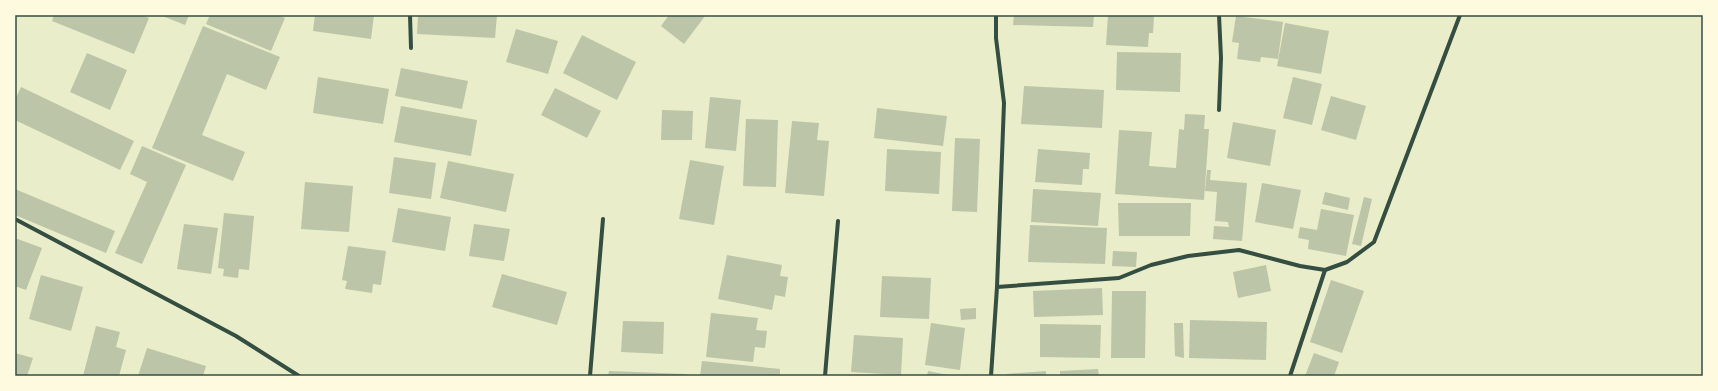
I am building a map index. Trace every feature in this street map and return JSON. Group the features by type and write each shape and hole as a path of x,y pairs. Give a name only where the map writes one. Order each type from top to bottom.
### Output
{"street":[{"path":"410,15 411,48"},
{"path":"991,376 997,287 1004,103 996,38 996,15"},
{"path":"1219,110 1221,58 1220,15"},
{"path":"997,287 1119,278 1151,265 1188,256 1239,250 1300,266 1325,270 1347,262 1374,242 1460,15"},
{"path":"15,219 236,336 299,376"},
{"path":"590,376 604,219"},
{"path":"824,376 838,220"},
{"path":"1290,376 1325,270"}],"building":[{"path":"54,15 142,15 149,18 134,54 52,21"},
{"path":"160,15 189,15 185,25"},
{"path":"210,15 277,15 285,18 271,51 206,24"},
{"path":"315,15 374,15 371,39 313,31"},
{"path":"418,15 497,15 495,38 417,34"},
{"path":"669,15 705,16 684,44 661,26"},
{"path":"1014,15 1094,15 1093,27 1013,25"},
{"path":"1108,15 1154,15 1153,33 1149,33 1148,47 1106,45"},
{"path":"1236,16 1283,22 1278,59 1261,57 1260,62 1237,59 1239,43 1232,42"},
{"path":"1285,23 1329,31 1321,74 1277,66"},
{"path":"203,26 280,57 266,90 227,74 202,135 245,152 233,181 152,148"},
{"path":"516,29 558,41 548,74 506,62"},
{"path":"582,35 636,62 617,100 563,73"},
{"path":"1117,52 1181,53 1180,92 1116,90"},
{"path":"87,53 127,70 110,110 70,92"},
{"path":"401,68 468,81 462,109 395,96"},
{"path":"318,77 389,89 383,124 313,113"},
{"path":"1293,77 1322,84 1312,125 1283,118"},
{"path":"1024,86 1104,90 1102,128 1021,124"},
{"path":"21,87 134,141 120,170 15,120 15,100"},
{"path":"555,88 601,111 587,138 541,115"},
{"path":"1331,96 1366,106 1356,140 1321,130"},
{"path":"710,97 741,100 736,151 705,148"},
{"path":"401,106 477,120 471,156 394,142"},
{"path":"877,108 947,116 943,146 874,138"},
{"path":"662,110 693,111 692,140 661,140"},
{"path":"1185,114 1205,115 1204,129 1209,129 1204,200 1115,194 1119,130 1152,132 1149,166 1176,168 1179,129 1184,130"},
{"path":"746,119 778,120 776,187 743,186"},
{"path":"792,121 819,123 817,140 829,141 824,196 785,193"},
{"path":"1233,122 1276,130 1270,166 1227,158"},
{"path":"955,138 980,139 977,212 952,211"},
{"path":"142,146 186,165 142,264 115,253 147,182 130,174"},
{"path":"887,149 941,152 939,194 885,191"},
{"path":"1038,149 1090,153 1089,169 1083,169 1082,185 1035,182"},
{"path":"394,157 436,163 431,199 389,193"},
{"path":"690,160 724,166 714,225 679,219"},
{"path":"448,161 514,174 506,212 440,198"},
{"path":"1207,170 1211,170 1210,180 1247,183 1242,241 1213,239 1214,226 1229,227 1228,222 1215,221 1217,192 1205,191"},
{"path":"305,182 353,186 349,232 301,229"},
{"path":"1262,183 1301,190 1293,229 1255,222"},
{"path":"15,189 115,231 106,253 15,215"},
{"path":"1033,189 1101,193 1098,226 1031,222"},
{"path":"1325,192 1350,198 1348,210 1322,204"},
{"path":"1364,197 1372,199 1361,246 1352,244"},
{"path":"1118,203 1191,203 1190,236 1119,236"},
{"path":"398,208 451,217 445,251 392,242"},
{"path":"1321,209 1354,215 1346,256 1308,249 1309,240 1298,238 1300,227 1317,230"},
{"path":"224,213 254,216 249,270 239,269 238,278 223,276 224,269 218,268"},
{"path":"184,224 218,228 211,274 177,269"},
{"path":"474,224 510,229 504,261 469,256"},
{"path":"1030,225 1107,228 1105,264 1028,262"},
{"path":"15,238 42,248 26,290 15,286"},
{"path":"348,246 386,251 381,285 373,284 372,293 345,289 347,281 342,280"},
{"path":"1113,251 1137,252 1136,267 1112,266"},
{"path":"727,255 782,265 780,276 788,277 785,297 775,295 772,310 718,299"},
{"path":"1266,265 1271,291 1238,298 1233,272"},
{"path":"502,274 567,292 557,325 492,307"},
{"path":"41,275 83,287 71,331 29,319"},
{"path":"882,276 931,278 929,319 880,317"},
{"path":"1331,280 1364,291 1342,353 1310,342"},
{"path":"1102,288 1103,315 1034,317 1033,291"},
{"path":"1112,291 1146,291 1145,358 1111,358"},
{"path":"976,308 976,319 961,320 960,309"},
{"path":"711,313 758,318 756,330 767,331 765,348 755,347 753,362 706,357"},
{"path":"1190,320 1267,322 1266,360 1189,358"},
{"path":"623,321 664,322 663,354 621,352"},
{"path":"931,323 965,328 960,370 925,365"},
{"path":"1174,323 1183,323 1184,358 1175,356"},
{"path":"1040,324 1101,325 1100,358 1040,357"},
{"path":"96,326 120,332 116,347 126,350 119,376 83,376"},
{"path":"854,335 903,338 901,375 851,372"},
{"path":"147,348 206,366 203,376 138,376"},
{"path":"15,353 33,358 27,376 15,376"},
{"path":"1314,353 1339,362 1334,376 1305,376"},
{"path":"702,361 780,369 780,376 700,376"},
{"path":"1098,369 1099,376 1060,376 1060,371"},
{"path":"609,371 687,374 686,376 608,376"},
{"path":"928,371 948,375 948,376 927,376"},
{"path":"1046,371 1046,376 1006,376 1006,374"}]}
